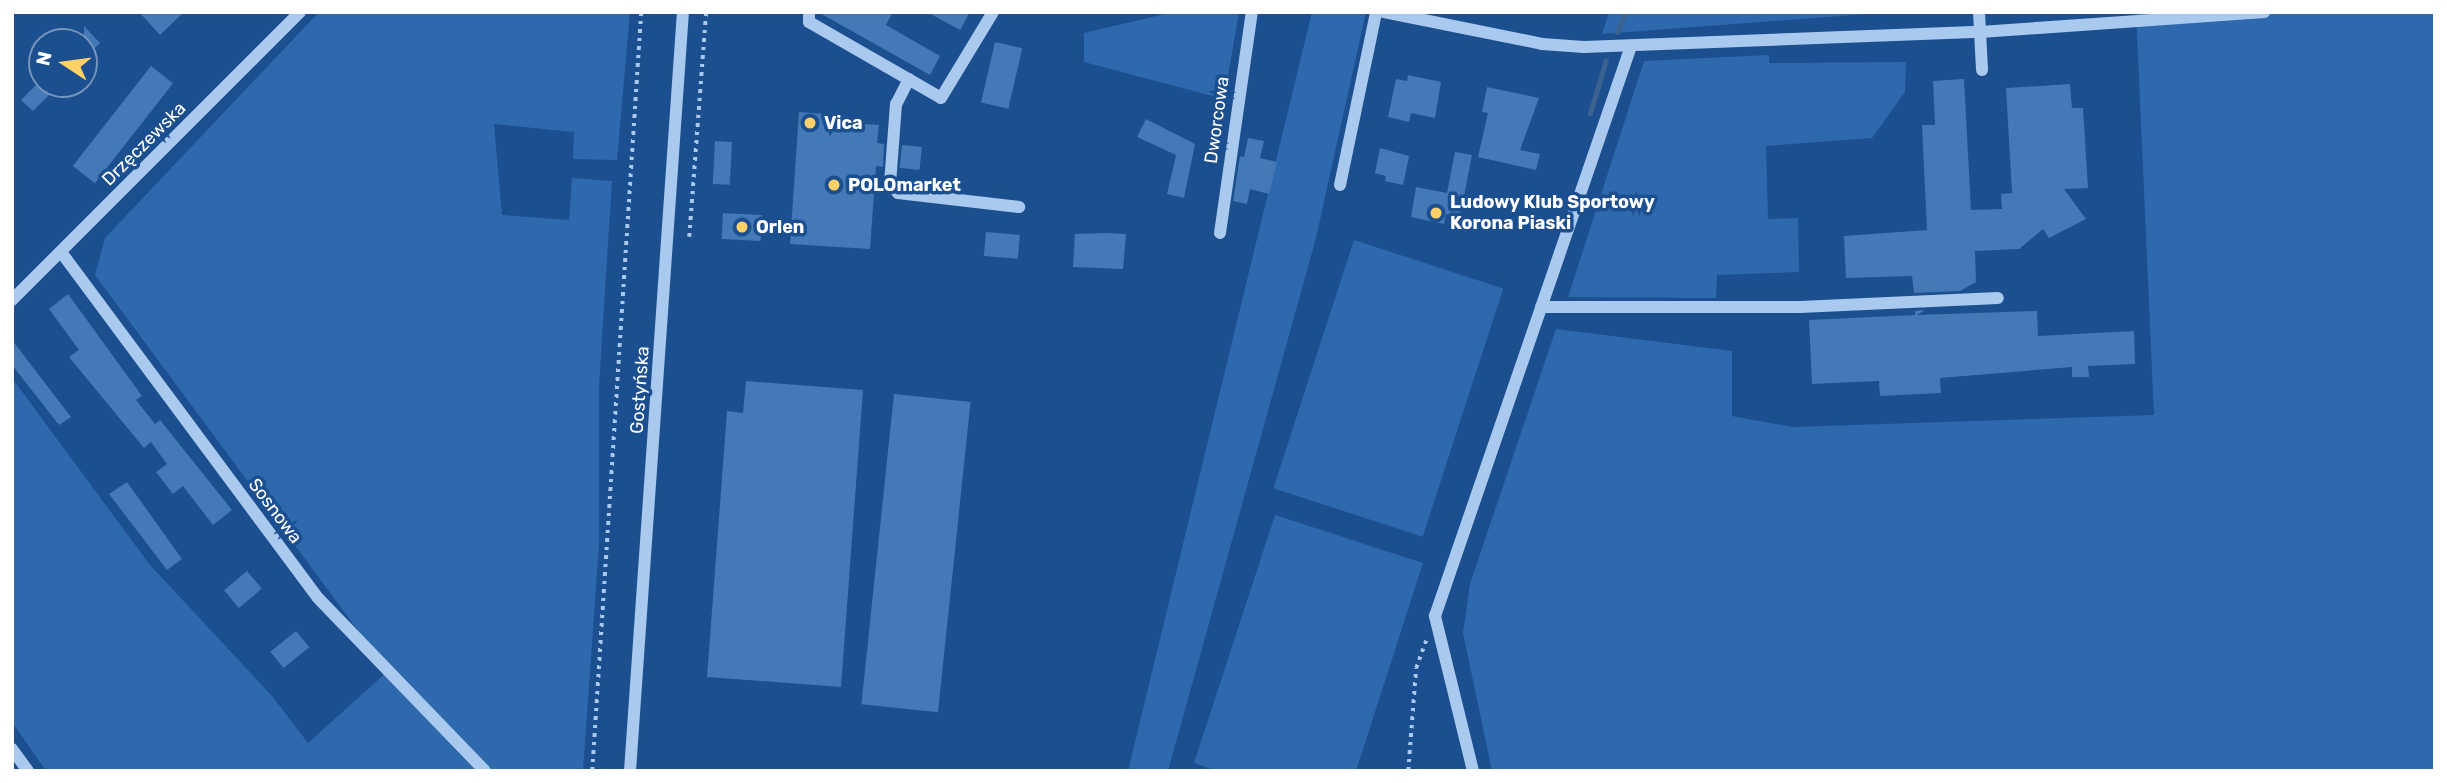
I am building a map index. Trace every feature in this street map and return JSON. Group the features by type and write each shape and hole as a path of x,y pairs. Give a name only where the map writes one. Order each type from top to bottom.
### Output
{"street":[{"name":"Drzęczewska","path":"12,300 300,12"},
{"name":"Gostyńska","path":"631,771 683,12"},
{"path":"809,12 809,22 941,97 993,12"},
{"name":"Dworcowa","path":"1220,233 1252,12"},
{"path":"1340,185 1376,12"},
{"path":"1979,12 1982,70"},
{"path":"1393,13 1542,44 1584,47 1980,32 2264,12"},
{"path":"1473,771 1435,616 1631,46"},
{"path":"909,79 896,104 890,184 898,193 1019,207"},
{"name":"Sosnowa","path":"61,252 318,598 485,771"},
{"path":"1541,307 1800,307 1998,298"},
{"path":"12,749 27,771"}],"path":[{"path":"592,771 641,12"},
{"path":"689,237 706,12"},
{"path":"1408,771 1416,668 1435,616"}],"shaded area":[{"path":"319,12 630,12 617,160 573,159 574,132 494,124 502,215 569,220 572,178 612,181 599,386 599,544 583,771 46,771 12,722 12,378 150,565 272,696 308,743 388,671 95,275 105,238"},
{"path":"1173,12 1239,12 1224,99 1084,62 1084,33"},
{"path":"1312,12 1366,12 1316,238 1168,771 1128,771"},
{"path":"1609,12 1893,12 1602,34"},
{"path":"2136,12 2435,12 2435,771 1492,771 1463,633 1470,584 1556,329 1732,351 1732,416 1793,427 2154,415"},
{"path":"1769,55 1769,63 1906,62 1905,92 1872,138 1766,146 1768,219 1798,218 1799,272 1717,275 1716,298 1568,297 1644,61"},
{"path":"1354,240 1503,289 1423,537 1273,488"},
{"path":"1275,515 1423,563 1356,771 1217,771 1194,763"}],"building":[{"path":"139,12 184,12 160,35"},
{"path":"818,12 893,12 886,25 940,56 930,75"},
{"path":"927,12 970,12 960,30"},
{"path":"995,42 1022,48 1008,109 981,102"},
{"path":"151,66 173,83 95,183 73,166"},
{"path":"1408,75 1441,82 1435,118 1411,113 1409,122 1388,117 1396,79 1407,81"},
{"path":"1964,79 1971,210 2002,209 2001,194 2012,193 2006,88 2070,84 2072,108 2083,108 2088,188 2064,189 2086,219 2049,238 2043,229 2019,249 1975,251 1976,282 1960,291 1914,293 1912,276 1846,278 1844,236 1927,230 1922,125 1935,125 1933,81"},
{"path":"1487,87 1539,98 1520,150 1540,154 1536,170 1478,157 1488,113 1482,112"},
{"path":"28,93 28,98 46,98 33,111 21,100"},
{"name":"POLOmarket","path":"799,112 850,116 850,123 879,125 877,143 884,144 883,167 876,166 870,249 790,244"},
{"path":"1146,119 1195,144 1184,198 1167,194 1176,155 1137,137"},
{"path":"1248,138 1264,141 1260,158 1277,162 1269,194 1250,189 1247,204 1233,201 1240,156 1244,157"},
{"path":"715,141 732,142 730,185 713,184"},
{"path":"902,145 922,147 919,170 900,168"},
{"path":"1380,148 1409,156 1403,185 1385,181 1386,176 1375,173"},
{"path":"1455,152 1472,155 1460,217 1446,214 1444,224 1411,217 1416,187 1447,193"},
{"name":"Orlen","path":"723,213 762,215 761,241 722,239"},
{"path":"986,232 1020,235 1018,259 984,256"},
{"path":"1075,234 1126,234 1123,269 1073,267"},
{"path":"68,294 142,396 136,400 155,424 160,420 232,510 213,525 183,486 173,494 156,472 167,464 151,442 144,448 69,357 79,350 49,309"},
{"path":"1925,310 1917,315 2037,311 2038,336 2134,331 2135,364 2088,366 2089,377 2072,377 2072,367 1940,378 1941,393 1880,396 1879,381 1812,384 1809,320 1915,315 1915,311"},
{"path":"12,340 71,417 59,425 12,365"},
{"path":"746,381 863,390 841,687 707,677 727,411 743,413"},
{"path":"894,394 971,402 938,712 861,704"},
{"path":"127,482 182,559 167,570 109,494"},
{"path":"247,571 262,589 239,608 224,590"},
{"path":"296,631 309,647 284,668 270,652"}],"waterway":[{"path":"1617,32 1625,12"},
{"path":"1590,113 1606,60"}],"place":[{"name":"Vica","path":"810,123"},
{"name":"POLOmarket","path":"834,185"},
{"name":"Ludowy Klub Sportowy Korona Piaski","path":"1436,213"},
{"name":"Orlen","path":"742,227"}]}
